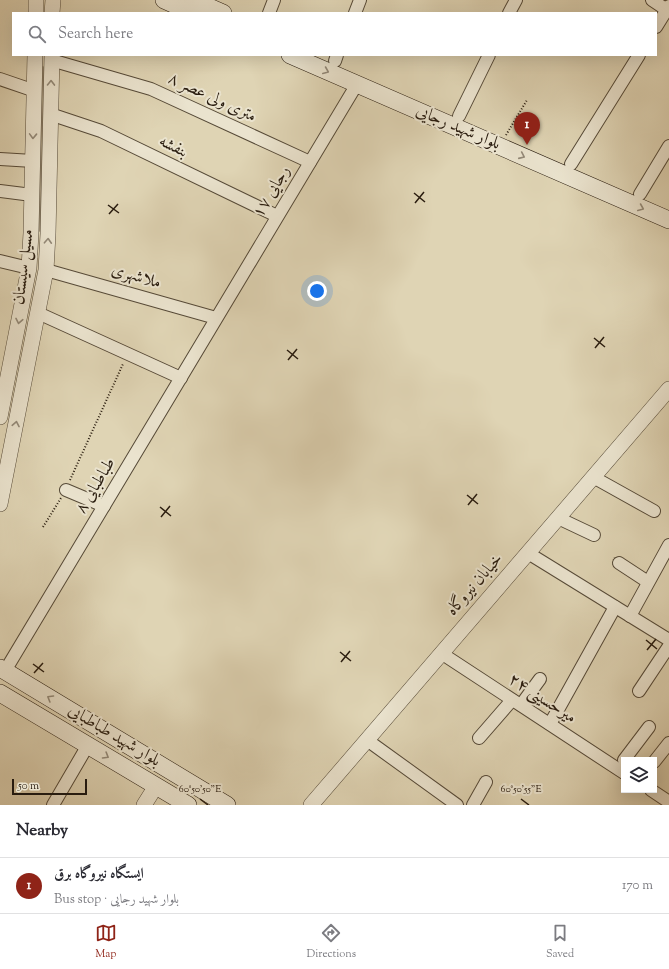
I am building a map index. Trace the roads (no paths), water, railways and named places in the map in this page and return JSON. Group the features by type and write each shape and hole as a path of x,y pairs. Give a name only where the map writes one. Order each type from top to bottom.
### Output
{"main road":[{"path":"164,0 195,4 220,12"},
{"name":"بلوار شهید رجایی","path":"292,56 357,84 457,121 505,136 669,207"},
{"name":"بلوار شهید رجایی","path":"330,57 457,121 669,220"},
{"name":"بلوار شهید طباطبایی","path":"2,670 228,805"},
{"name":"بلوار شهید طباطبایی","path":"0,693 188,805"}],"street":[{"path":"36,0 36,12"},
{"path":"52,12 53,0"},
{"path":"269,12 274,0"},
{"path":"355,12 360,0"},
{"path":"510,12 516,0"},
{"path":"652,0 668,8 657,25"},
{"name":"مسیل سیستان","path":"0,417 29,268 35,56"},
{"path":"457,121 489,56"},
{"path":"572,164 638,56"},
{"name":"مسیل سیستان","path":"0,504 46,270 51,58"},
{"name":"۸ متری ولی عصر","path":"51,58 151,89 310,162"},
{"path":"0,79 35,92"},
{"name":"رجایی ۱۷","path":"216,318 357,84"},
{"name":"بنفشه","path":"50,114 101,131 277,216"},
{"path":"640,194 669,146"},
{"path":"0,160 33,161"},
{"path":"0,191 32,195"},
{"path":"0,261 29,268"},
{"name":"ملاشهری","path":"46,270 216,318"},
{"path":"38,313 181,378"},
{"name":"طباطبایی ۸","path":"2,670 104,506 216,318"},
{"name":"خیابان نیروگاه","path":"311,805 558,518 667,396"},
{"path":"593,478 654,511"},
{"path":"66,490 104,506"},
{"path":"558,518 594,536"},
{"path":"630,616 669,545"},
{"path":"528,553 669,640"},
{"path":"619,563 648,582"},
{"path":"550,724 615,607"},
{"path":"639,691 669,646"},
{"name":"میرحسینی ۲۴","path":"441,653 550,724 621,765"},
{"path":"479,738 540,679"},
{"path":"629,757 649,727"},
{"path":"367,740 457,805"},
{"path":"657,758 669,743"},
{"path":"53,805 88,745"},
{"path":"473,805 486,782"},
{"path":"144,805 156,786"},
{"path":"656,793 669,802"}],"waterway":[{"path":"41,227 42,71"}],"place":[{"name":"ایستگاه نیروگاه برق","path":"527,145"}]}
